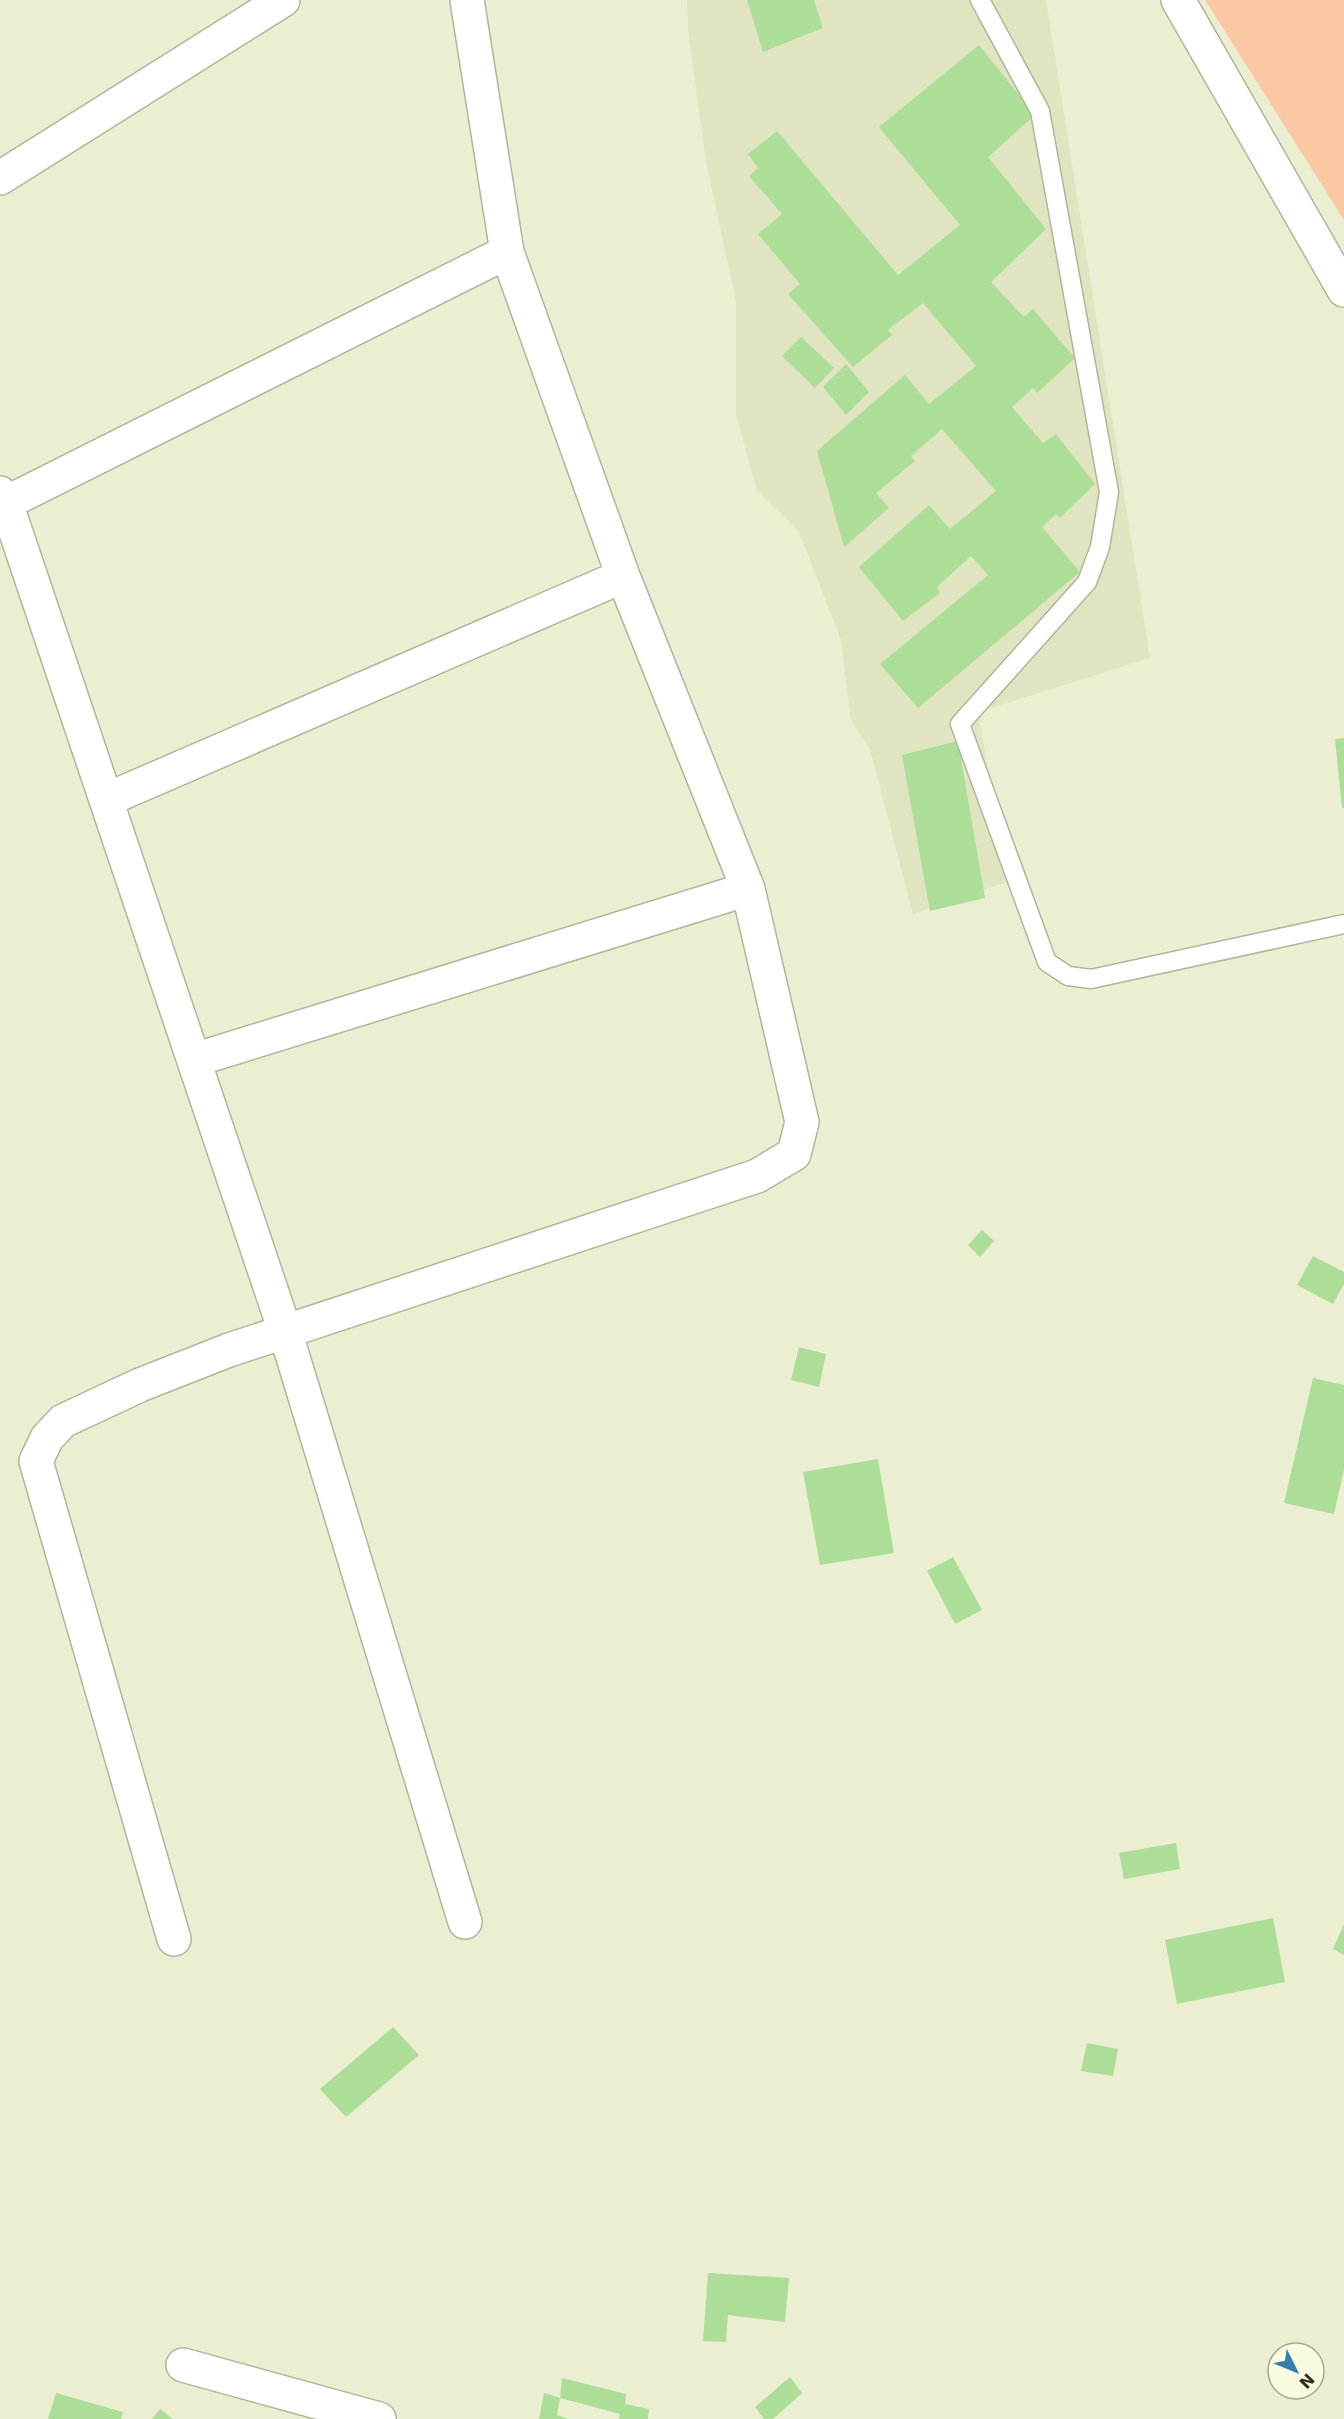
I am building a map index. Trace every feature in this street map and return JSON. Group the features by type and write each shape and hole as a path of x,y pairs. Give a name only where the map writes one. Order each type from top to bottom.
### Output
{"street":[{"path":"0,178 284,0"},
{"path":"174,1939 36,1461 47,1438 63,1421 140,1385 229,1350 757,1176 794,1154 802,1122 748,889 623,576 507,252 467,0"},
{"path":"1178,0 1344,290"},
{"path":"465,1922 285,1331 3,498 507,252"},
{"path":"106,800 623,576"},
{"path":"194,1060 748,889"},
{"path":"183,2365 379,2419"}],"lane":[{"path":"980,0 1040,111 1109,492 1100,547 1087,582 960,724 1047,962 1068,976 1092,979 1344,924"}],"shaded area":[{"path":"687,0 1046,0 1150,658 978,712 1009,881 913,914 870,749 851,721 841,640 799,532 757,490 736,415 736,301 706,162 688,29"},
{"path":"1205,0 1344,0 1344,220"}],"building":[{"path":"747,0 814,0 823,28 763,52"},
{"path":"979,45 1035,115 988,157 1046,229 991,282 1024,317 1033,309 1075,358 1037,393 1033,388 1012,407 1043,443 1056,434 1095,484 1060,518 1056,514 1042,527 1080,572 918,708 880,664 988,575 971,556 937,587 940,593 903,621 859,567 929,505 950,529 996,491 942,429 911,456 915,461 876,493 889,508 844,547 817,451 905,375 929,404 976,366 923,303 888,330 892,335 853,367 788,294 800,284 758,234 782,214 749,176 758,168 748,154 777,131 898,275 960,225 879,127"},
{"path":"801,337 834,368 815,388 782,356"},
{"path":"846,364 869,392 846,415 823,387"},
{"path":"1344,738 1344,808 1342,808 1335,739"},
{"path":"958,741 985,898 930,911 902,755"},
{"path":"982,1230 994,1241 980,1257 968,1245"},
{"path":"1313,1256 1344,1272 1344,1284 1333,1304 1297,1285"},
{"path":"799,1347 826,1354 819,1387 791,1380"},
{"path":"1313,1378 1344,1385 1344,1470 1334,1514 1284,1503"},
{"path":"878,1459 894,1553 820,1565 803,1472"},
{"path":"953,1557 982,1610 955,1624 927,1571"},
{"path":"1176,1843 1180,1869 1124,1879 1119,1853"},
{"path":"1273,1918 1285,1982 1177,2004 1165,1940"},
{"path":"1344,1924 1344,1955 1333,1949"},
{"path":"393,2027 419,2055 346,2117 320,2089"},
{"path":"1087,2043 1118,2049 1113,2076 1081,2071"},
{"path":"708,2273 789,2278 785,2322 728,2315 726,2342 703,2341"},
{"path":"790,2377 802,2393 773,2419 764,2419 755,2407"},
{"path":"562,2378 626,2394 625,2404 649,2409 648,2419 619,2419 620,2414 560,2398"},
{"path":"56,2393 123,2412 121,2419 48,2419"},
{"path":"544,2393 560,2398 557,2415 568,2419 539,2419"},
{"path":"160,2409 173,2419 152,2419"}]}
